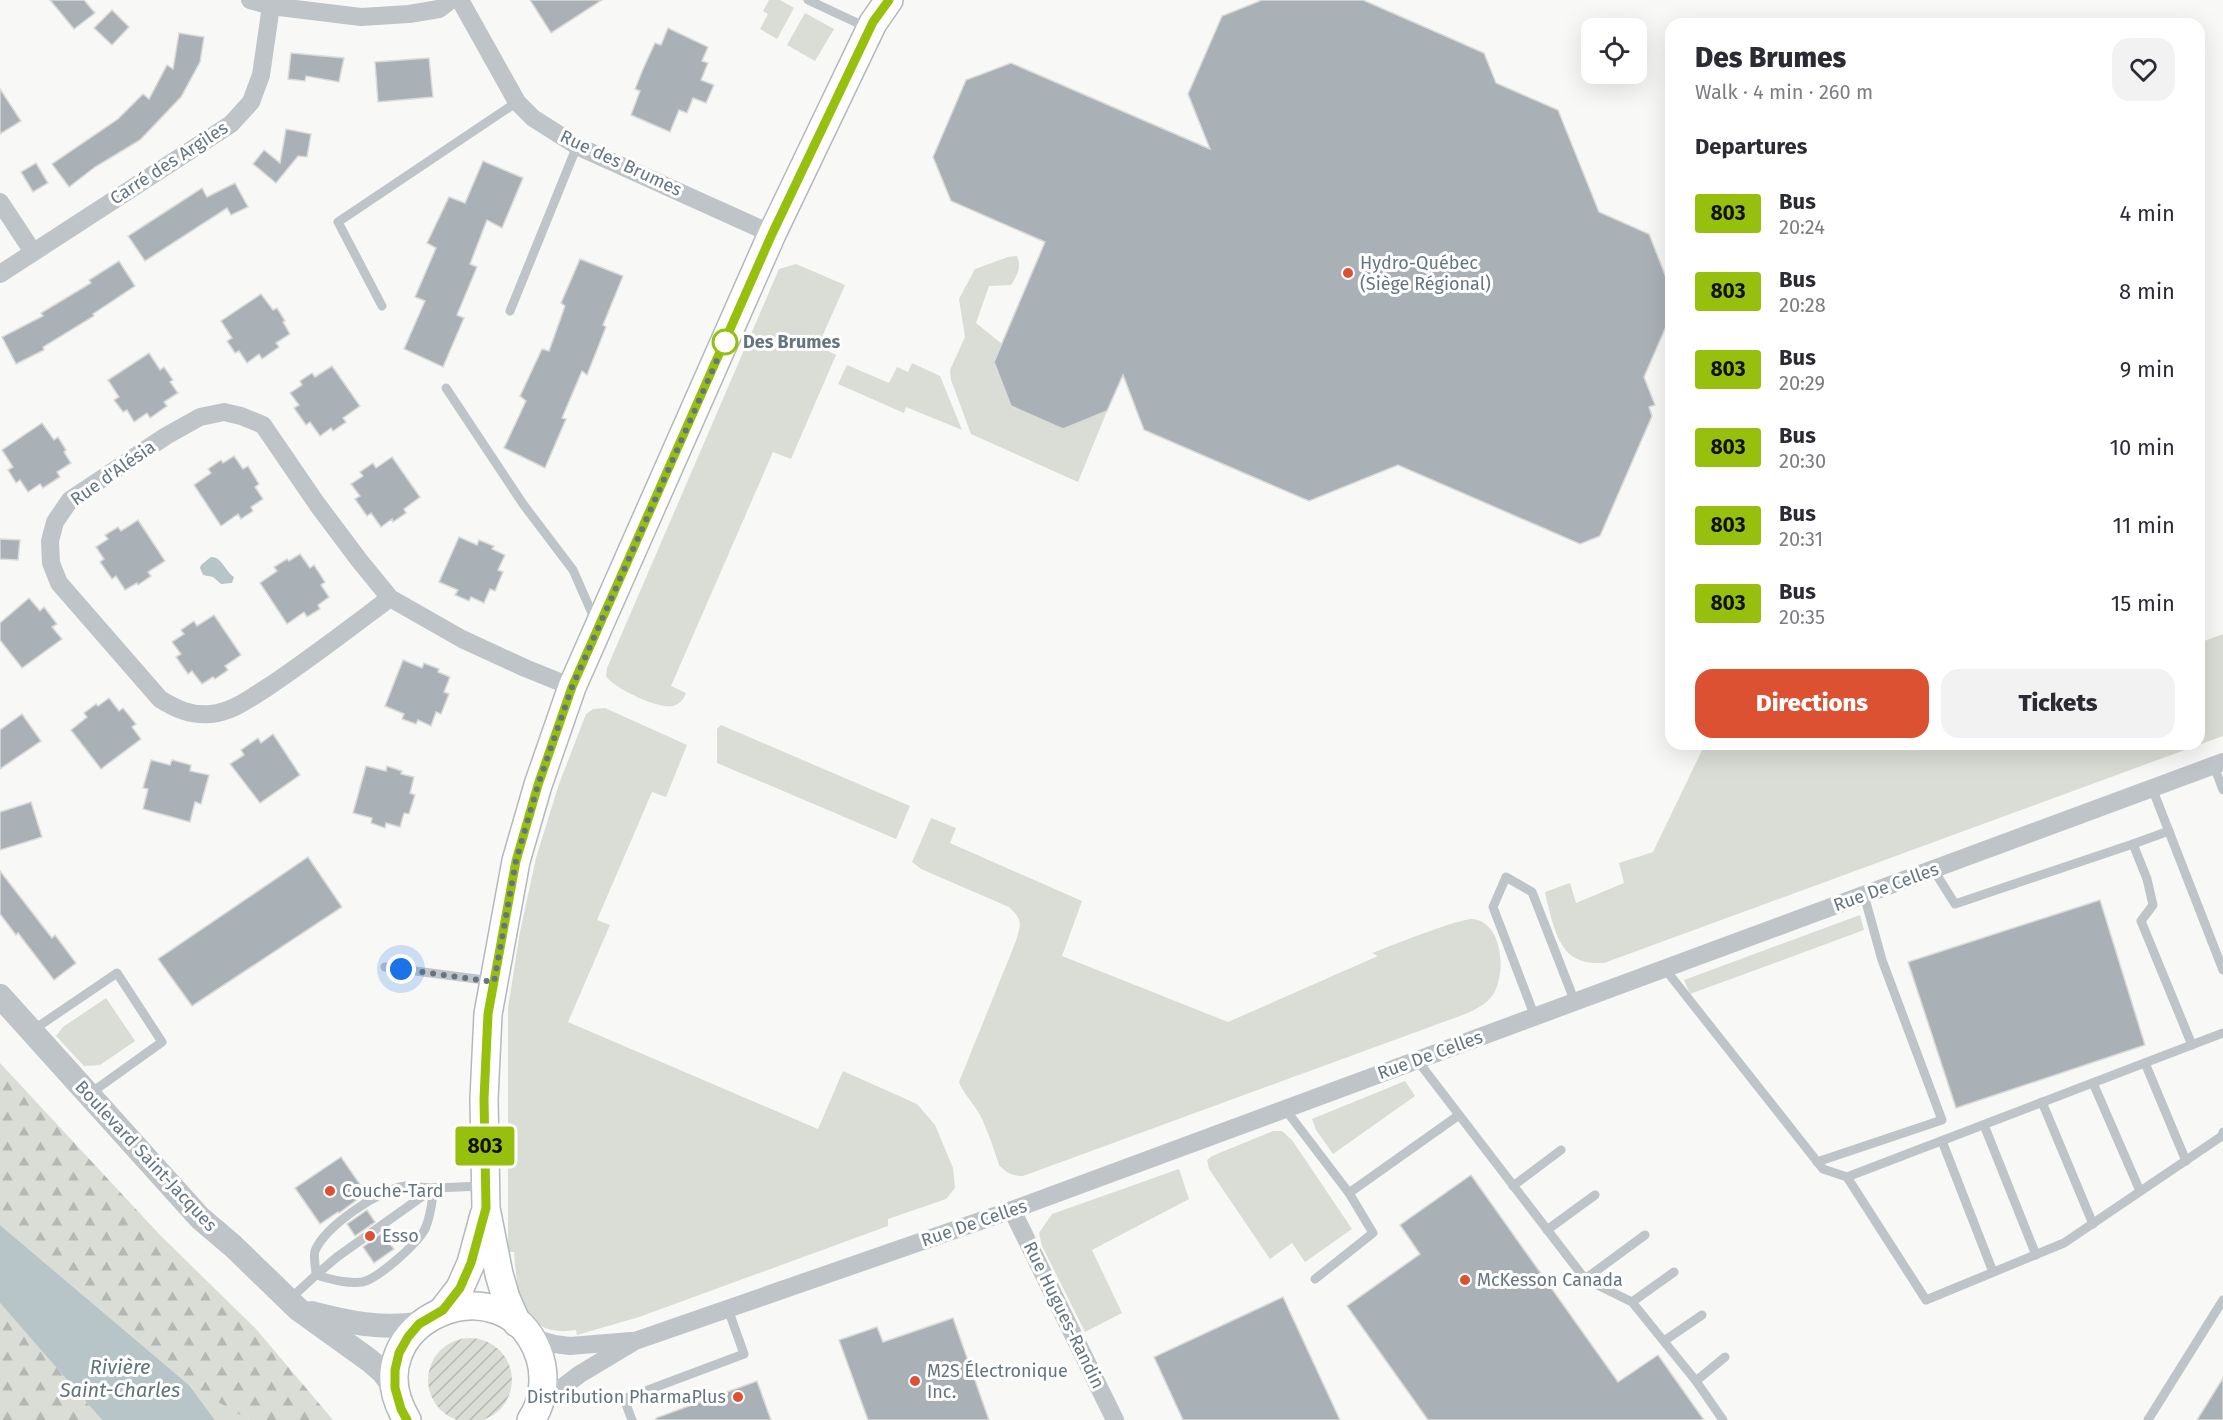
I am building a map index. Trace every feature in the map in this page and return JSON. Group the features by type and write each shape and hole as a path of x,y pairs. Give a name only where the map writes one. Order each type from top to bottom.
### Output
{"main road":[{"path":"535,1413 543,1389 542,1364 506,1298 499,1274 485,1197 488,1014 516,861 538,785 572,687 772,234 870,30 889,0"},
{"path":"443,1310 460,1288 471,1263 485,1197"},
{"path":"407,1420 395,1388 395,1370 399,1353 419,1324 443,1310 473,1305 491,1309 524,1330"}],"street":[{"path":"250,0 272,6 361,17 409,14 439,9 451,0"},
{"name":"Rue des Brumes","path":"460,0 518,102 533,118 577,146 772,234"},
{"name":"Carré des Argiles","path":"0,274 231,124 251,102 257,84 272,6"},
{"path":"0,202 33,252"},
{"name":"Rue d'Alésia","path":"390,598 327,646 232,710 212,714 194,714 178,710 160,699 60,583 51,563 50,541 55,522 70,500 166,436 200,417 224,412 241,416 263,425 324,513 390,598 462,639 572,687"},
{"name":"Rue De Celles","path":"535,1413 580,1374 635,1341 1012,1210 2218,764"},
{"name":"Boulevard Saint-Jacques","path":"0,996 200,1218 233,1246 293,1305 369,1360 383,1372 395,1388"},
{"name":"Rue Hugues-Randin","path":"1012,1210 1115,1420"},
{"path":"293,1305 357,1324 402,1326 419,1324"},
{"name":"Rue De Celles","path":"524,1330 554,1344 570,1346 635,1341"}],"lane":[{"path":"808,0 870,30"},
{"path":"382,306 338,222 518,102"},
{"path":"510,311 577,146"},
{"path":"446,388 523,504 573,570 599,628"},
{"path":"2218,764 2223,790"},
{"path":"2152,789 2223,970"},
{"path":"1933,869 1955,904 2169,831"},
{"path":"2133,844 2147,879 2153,905 2141,921 2192,1045"},
{"path":"1535,1017 1493,907 1506,877 1532,892 1575,1002"},
{"path":"1817,1162 1942,1120 1882,960 1864,895"},
{"path":"385,967 494,982"},
{"path":"1665,969 1822,1169 1847,1177 2223,1033"},
{"path":"31,1031 117,973 162,1042 88,1095"},
{"path":"1418,1060 1585,1278 1632,1302 1696,1381 1723,1420"},
{"path":"2145,1063 2186,1161"},
{"path":"2093,1083 2140,1191"},
{"path":"2042,1102 2093,1224"},
{"path":"1285,1109 1348,1193 1373,1233 1316,1278"},
{"path":"1348,1193 1459,1115"},
{"path":"1984,1125 2036,1255"},
{"path":"1847,1177 1926,1300 2064,1243 2222,1136 2223,1132"},
{"path":"1942,1141 1993,1272"},
{"path":"1513,1186 1561,1150"},
{"path":"316,1275 314,1253 327,1232 382,1194 405,1186 434,1188 485,1197"},
{"path":"316,1275 338,1281 363,1281 390,1265 410,1248 424,1229 431,1209 434,1188"},
{"path":"293,1305 316,1275 337,1257 434,1188"},
{"path":"1547,1230 1594,1195"},
{"path":"1585,1278 1646,1235"},
{"path":"1632,1302 1674,1272"},
{"path":"2148,1420 2223,1300"},
{"path":"632,1420 624,1399 744,1354 728,1309"},
{"path":"1664,1341 1702,1315"},
{"path":"1696,1381 1725,1357"}],"green space":[{"path":"769,0 780,0 794,8 777,39 760,29 768,14 763,11"},
{"path":"805,13 834,29 815,61 787,45"},
{"path":"1017,256 1019,268 1011,285 989,286 976,323 1002,344 994,364 1011,407 1063,429 1107,411 1078,482 971,434 951,380 950,370 965,337 959,299 975,269"},
{"path":"796,264 845,285 818,346 836,355 791,459 773,452 671,686 686,693 684,697 680,703 673,706 658,705 627,692 610,681 606,676 607,668 779,269"},
{"path":"912,363 940,376 962,430 906,407 904,413 838,384 847,365 889,383 897,367 908,372"},
{"path":"2223,634 2223,736 2205,743 2205,641"},
{"path":"605,708 687,745 666,797 652,792 597,920 610,925 568,1022 818,1129 843,1071 917,1104 935,1125 953,1168 955,1188 946,1199 888,1219 888,1226 639,1317 577,1335 576,1330 558,1331 544,1327 533,1320 526,1310 517,1283 514,1252 508,1252 508,1008 520,932 536,858 559,784 586,714 593,709"},
{"path":"721,725 910,806 896,839 717,763 717,729"},
{"path":"1702,750 2185,750 1604,963 1588,962 1572,956 1557,936 1545,892 1570,883 1576,903 1624,883 1619,863 1653,852"},
{"path":"931,818 956,828 950,843 1082,901 1062,956 1228,1022 1378,956 1372,953 1440,927 1473,919 1483,922 1491,929 1496,939 1501,961 1498,984 1489,1000 1468,1013 1023,1176 1013,1175 999,1165 982,1119 959,1082 1016,941 1020,923 1017,915 1009,907 921,869 912,862"},
{"path":"1860,915 1864,930 1690,994 1684,980"},
{"path":"106,998 135,1041 100,1065 84,1066 56,1036 63,1027"},
{"path":"0,1063 160,1235 256,1329 333,1420 249,1420 189,1385 0,1225"},
{"path":"1405,1081 1415,1096 1333,1154 1316,1130 1312,1119"},
{"path":"1273,1131 1282,1131 1292,1140 1352,1229 1305,1262 1292,1243 1270,1259 1209,1169 1207,1160 1212,1156"},
{"path":"1179,1169 1189,1199 1092,1250 1122,1313 1085,1332 1042,1246 1039,1233 1052,1214"},
{"path":"0,1303 102,1420 0,1420"},
{"path":"462,1339 478,1339 493,1345 505,1357 511,1372 511,1388 505,1403 493,1415 478,1421 462,1421 447,1415 435,1403 429,1388 429,1372 435,1357 447,1345"},
{"path":"189,1385 243,1415 249,1420 215,1420"}],"water":[{"path":"211,557 218,559 234,577 232,583 221,584 213,577 203,575 201,565"},
{"name":"Rivière Saint-Charles","path":"0,1225 189,1385 215,1420 102,1420 0,1303"}],"building":[{"path":"50,0 84,0 95,13 74,29"},
{"path":"530,0 602,0 551,33"},
{"name":"Hydro-Québec (Siège Régional)","path":"1262,0 1363,0 1484,53 1496,83 1558,110 1599,212 1649,234 1665,275 1665,329 1644,377 1655,405 1649,407 1652,416 1600,536 1580,544 1398,465 1309,501 1144,430 1123,375 1107,411 1063,429 1011,406 994,362 1045,242 951,201 933,157 966,80 1011,63 1210,149 1188,94 1222,16"},
{"path":"112,10 129,27 112,45 94,28"},
{"path":"668,28 708,47 702,61 708,63 701,80 714,85 706,103 693,98 687,113 679,110 670,132 631,115 640,91 635,89 643,69 655,43 661,45"},
{"path":"179,33 204,37 200,62 181,97 140,140 95,167 69,187 52,164 118,119 143,94 149,99 167,65 173,69"},
{"path":"291,53 344,58 339,82 306,76 305,81 288,79"},
{"path":"429,58 433,97 378,102 375,62"},
{"path":"0,89 21,121 0,134"},
{"path":"286,129 311,134 307,157 298,156 276,183 253,164 264,150 280,163"},
{"path":"483,161 523,178 502,228 487,220 470,264 477,267 457,315 464,318 443,367 404,349 425,301 415,297 436,248 427,243 449,197 465,203"},
{"path":"36,163 48,183 33,192 21,172"},
{"path":"235,183 248,207 231,215 227,208 145,261 128,236 202,188 207,197"},
{"path":"580,259 623,276 603,325 606,327 587,375 582,371 562,418 566,419 545,468 504,448 526,401 520,396 542,349 549,351 565,306 561,303"},
{"path":"119,261 135,286 93,314 94,316 43,347 44,350 16,364 2,337 43,316 41,313 91,283 89,280"},
{"path":"261,294 273,310 277,308 290,334 276,343 279,347 262,359 259,354 247,363 239,351 235,353 227,341 232,338 221,321"},
{"path":"149,353 160,370 164,367 173,380 170,382 178,393 164,402 167,406 150,418 147,413 134,422 127,410 123,412 114,400 119,397 108,380"},
{"path":"332,366 360,406 343,418 346,422 333,431 331,428 320,436 310,422 306,425 294,408 299,405 290,393 302,385 300,381 312,373 315,377"},
{"path":"42,423 54,440 58,437 71,463 57,472 60,477 43,488 40,484 28,492 20,480 16,483 8,470 13,467 2,450"},
{"path":"234,456 243,469 248,466 259,484 255,487 263,499 251,507 253,511 241,519 238,514 221,526 194,485 211,473 208,469 221,460 223,463"},
{"path":"392,457 420,497 404,509 406,513 381,527 371,513 367,516 355,499 360,496 351,484 363,476 360,472 373,463 376,468"},
{"path":"138,520 165,561 148,572 151,576 125,590 116,576 112,579 100,562 104,559 96,547 108,539 105,535 118,527 121,531"},
{"path":"459,537 477,545 479,540 494,546 492,549 505,555 498,570 503,572 495,591 490,589 484,603 471,597 469,601 455,595 458,590 439,582"},
{"path":"0,539 20,540 18,560 0,559"},
{"path":"300,554 310,568 314,565 325,582 321,585 329,597 318,605 320,609 307,617 304,612 287,624 260,583 277,571 274,567"},
{"path":"29,598 40,611 44,607 57,624 52,627 62,639 22,668 0,640 0,623"},
{"path":"214,615 241,655 225,666 228,670 202,684 192,671 188,674 176,657 181,654 172,642 184,634 181,630 194,621 197,626"},
{"path":"403,660 422,668 424,663 439,669 438,672 450,677 444,692 449,694 441,714 436,712 431,726 418,720 416,724 402,719 404,714 385,706"},
{"path":"109,698 119,711 123,708 136,724 132,727 141,739 101,769 71,730 87,717 84,713"},
{"path":"22,714 41,741 0,769 0,730"},
{"path":"273,734 300,775 260,803 230,764 244,755 241,750 258,738 261,743"},
{"path":"151,760 170,765 172,760 191,765 190,771 209,775 201,804 195,802 190,822 143,809 148,789 143,788"},
{"path":"366,766 386,771 387,766 402,771 401,774 414,777 410,793 415,795 409,814 404,813 400,827 386,823 385,828 371,823 372,818 353,813"},
{"path":"31,802 42,837 0,850 0,812"},
{"path":"308,857 342,907 192,1006 158,959"},
{"path":"0,871 52,938 55,935 76,963 54,980 18,933 16,935 0,914"},
{"path":"2100,900 2145,1045 1956,1108 1908,962"},
{"name":"Couche-Tard","path":"341,1157 366,1193 320,1224 295,1188"},
{"name":"McKesson Canada","path":"1471,1175 1618,1382 1658,1355 1704,1420 1428,1420 1347,1306 1420,1254 1400,1225"},
{"path":"367,1210 375,1222 355,1236 347,1224"},
{"path":"382,1233 394,1249 374,1263 363,1247"},
{"path":"1283,1297 1340,1420 1183,1420 1154,1357"},
{"name":"M2S Électronique Inc.","path":"953,1318 989,1420 868,1420 839,1340 877,1327 883,1342"},
{"path":"2223,1378 2223,1420 2197,1420"},
{"name":"Distribution PharmaPlus","path":"757,1381 771,1420 656,1420 656,1418"}],"bus line":[{"name":"803","path":"407,1420 395,1388 395,1370 399,1353 419,1324 443,1310 460,1288 471,1263 486,1208 484,1099 488,1014 516,861 538,785 572,687 772,234 873,22 889,0"}],"place":[{"name":"Hydro-Québec (Siège Régional)","path":"1348,273"},
{"name":"Des Brumes","path":"725,342"},
{"name":"Couche-Tard","path":"330,1191"},
{"name":"Esso","path":"370,1236"},
{"name":"McKesson Canada","path":"1465,1280"},
{"name":"M2S Électronique Inc.","path":"915,1381"},
{"name":"Distribution PharmaPlus","path":"738,1397"}],"route":[{"path":"401,969 494,982 516,861 538,785 572,687 725,342"}]}
